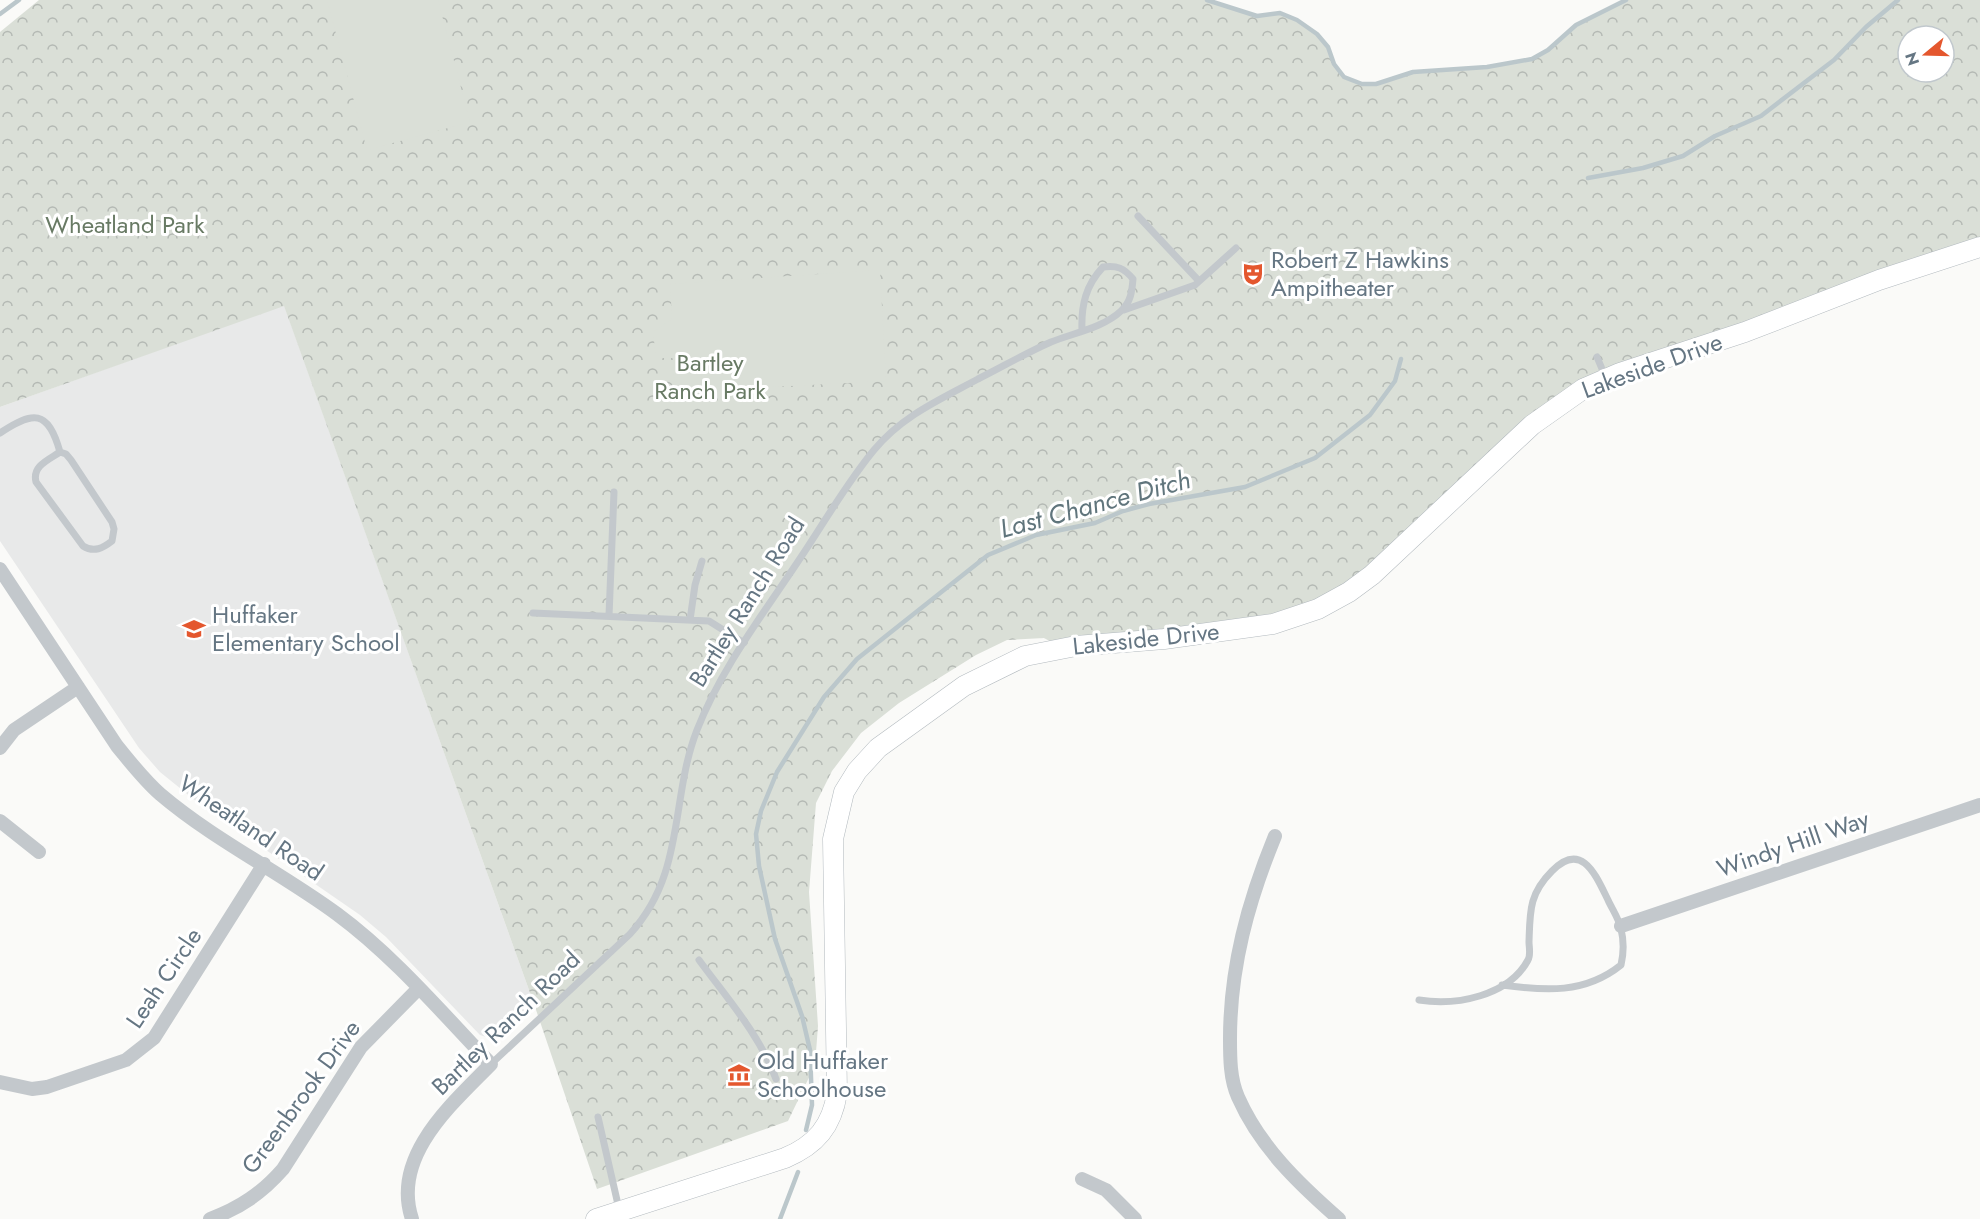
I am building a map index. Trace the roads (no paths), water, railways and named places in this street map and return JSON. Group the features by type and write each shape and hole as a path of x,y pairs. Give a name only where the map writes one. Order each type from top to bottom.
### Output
{"street":[{"name":"Lakeside Drive","path":"596,1219 627,1216 796,1154 812,1144 826,1129 837,1093 832,853 835,823 839,806 850,780 878,748 910,723 964,686 1025,656 1076,646 1251,627 1290,619 1332,602 1390,560 1539,418 1567,398 1606,378 1745,332 1879,280 1980,247"},
{"name":"Wheatland Road","path":"0,569 117,746 159,793 183,812 340,916 418,989 491,1064"},
{"path":"0,748 14,730 78,687"},
{"name":"Windy Hill Way","path":"1621,926 1980,805"},
{"path":"0,821 39,852"},
{"path":"1275,836 1253,890 1239,940 1230,1008 1230,1064 1237,1095 1267,1147 1299,1184 1339,1219"},
{"name":"Leah Circle","path":"0,1082 32,1089 47,1087 126,1060 140,1052 154,1038 264,864"},
{"name":"Greenbrook Drive","path":"210,1219 231,1212 268,1186 283,1168 361,1047 418,989"},
{"name":"Bartley Ranch Road","path":"412,1219 407,1196 408,1178 413,1161 453,1102 491,1064"},
{"path":"1082,1179 1106,1190 1135,1219"}],"lane":[{"path":"1138,216 1199,281 1236,248"},
{"path":"1082,330 1086,291 1103,267 1120,267 1133,279 1129,303 1122,310"},
{"name":"Bartley Ranch Road","path":"491,1064 563,999 637,925 664,875 674,845 687,768 696,732 713,692 826,518 891,430 912,414 1048,343 1113,317 1122,310 1199,281"},
{"path":"1597,357 1606,378"},
{"path":"0,434 20,420 39,417 49,424 55,433 60,452"},
{"path":"60,452 66,454 71,460 112,522 114,529 112,541 100,548 88,550 83,546 36,482 34,476 39,466 60,452"},
{"path":"609,616 614,492"},
{"path":"690,620 695,585 702,561"},
{"path":"533,613 709,621 744,643"},
{"path":"1419,1000 1436,1003 1480,998 1515,975 1529,958 1533,895 1553,870 1570,859 1583,861 1592,867 1621,926 1624,950 1621,964 1613,972 1586,985 1560,990 1502,984"},
{"path":"699,960 741,1017 771,1066 776,1079"},
{"path":"598,1117 627,1216"}],"waterway":[{"path":"0,14 19,0"},
{"path":"1207,0 1257,16 1280,13 1297,20 1317,34 1328,47 1334,64 1344,77 1362,84 1376,84 1413,72 1487,67 1532,59 1548,50 1576,25 1626,0"},
{"name":"Last Chance Ditch","path":"1588,178 1643,168 1683,156 1715,136 1761,116 1834,60 1866,27 1898,0"},
{"name":"Last Chance Ditch","path":"806,1130 812,1105 810,1050 802,1016 775,939 759,866 756,834 761,811 777,772 824,697 857,659 988,555 1036,535 1095,523 1123,511 1149,504 1245,487 1315,458 1370,415 1395,381 1401,359"},
{"name":"Last Chance Ditch","path":"780,1219 798,1172"}],"place":[{"name":"Robert Z Hawkins Ampitheater","path":"1253,274"},
{"name":"Huffaker Elementary School","path":"194,629"},
{"name":"Old Huffaker Schoolhouse","path":"739,1075"}],"park label":[{"name":"Wheatland Park","path":"125,225"},
{"name":"Bartley Ranch Park","path":"710,377"}]}
